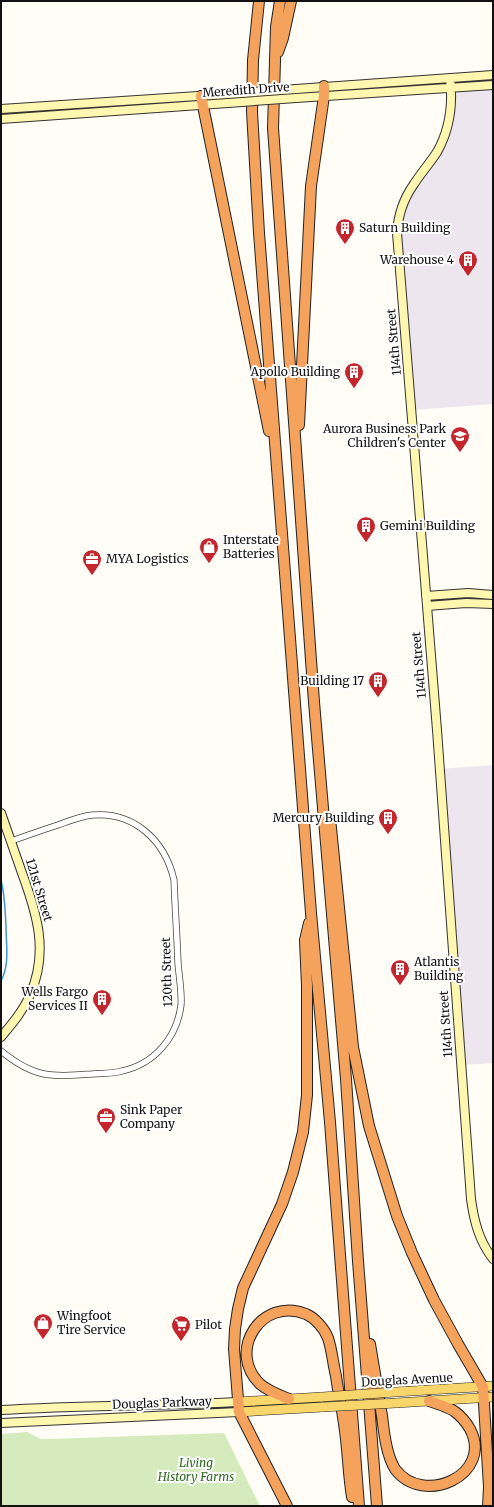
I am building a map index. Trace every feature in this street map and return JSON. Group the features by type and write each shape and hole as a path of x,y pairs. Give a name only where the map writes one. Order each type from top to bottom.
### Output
{"highway":[{"path":"254,1 258,6 253,60 253,119 259,233 311,913 330,1129 359,1506"},
{"path":"280,1 276,27 273,128 314,702 345,1071 377,1506"},
{"path":"275,58 283,38 291,1"},
{"path":"297,469 311,186 324,91"},
{"path":"202,100 278,473"},
{"path":"314,702 328,789 354,1047 369,1126 392,1202 412,1253 434,1300 458,1344 488,1386 488,1506"},
{"path":"287,1506 239,1412 237,1402 234,1349 235,1329 243,1288 282,1204 293,1172 303,1132 307,1095 307,986 305,940 311,913"},
{"path":"358,1261 384,1428 390,1456 394,1468 402,1478 416,1487 427,1490 442,1488 460,1479 470,1466 473,1458 474,1445 472,1432 464,1420 448,1408 428,1401"},
{"path":"289,1398 268,1390 260,1384 251,1373 247,1360 247,1345 254,1328 268,1316 289,1310 310,1316 321,1325 328,1338 344,1424 354,1506"}],"main road":[{"name":"Douglas Avenue","path":"322,1397 488,1386"},
{"name":"Douglas Parkway","path":"237,1402 322,1397"},
{"name":"Douglas Avenue","path":"323,1407 488,1397"},
{"name":"Douglas Parkway","path":"239,1412 323,1407"}],"street":[{"name":"Meredith Drive","path":"1,109 202,100 228,103 296,98 324,91 493,75"},
{"name":"114th Street","path":"450,78 450,114 447,130 436,153 408,193 401,211 397,233 427,606 471,1199 475,1223 482,1242 493,1259"},
{"name":"Meredith Drive","path":"1,119 202,100 228,94 296,89 324,91 493,85"},
{"path":"426,596 468,593 493,595"},
{"path":"427,606 493,604"},
{"name":"121st Street","path":"1,813 36,915 39,928 40,954 30,996 20,1013 1,1037"},
{"name":"120th Street","path":"1,1051 28,1070 46,1075 63,1076 112,1073 130,1069 151,1059 163,1048 177,1021 181,1004 174,880 165,855 154,839 139,826 130,821 113,816 93,815 83,816 11,841"},
{"name":"Douglas Parkway","path":"1,1410 185,1405 237,1402"},
{"name":"Douglas Parkway","path":"1,1423 239,1412"}],"shaded area":[{"path":"493,85 493,404 412,410 398,254 404,203 440,145 451,87"},
{"path":"493,765 493,1063 462,1065 439,769"}],"green space":[{"name":"Living History Farms","path":"27,1432 41,1439 224,1433 260,1506 1,1506 1,1434"}],"waterway":[{"path":"1,880 5,903 7,954 6,968 1,981"}],"place":[{"name":"Saturn Building","path":"345,245"},
{"name":"Warehouse 4","path":"468,277"},
{"name":"Apollo Building","path":"354,389"},
{"name":"Aurora Business Park Children's Center","path":"460,453"},
{"name":"Gemini Building","path":"366,543"},
{"name":"Interstate Batteries","path":"209,564"},
{"name":"MYA Logistics","path":"92,576"},
{"name":"Building 17","path":"378,698"},
{"name":"Mercury Building","path":"388,835"},
{"name":"Atlantis Building","path":"400,986"},
{"name":"Wells Fargo Services II","path":"102,1016"},
{"name":"Sink Paper Company","path":"106,1134"},
{"name":"Wingfoot Tire Service","path":"43,1340"},
{"name":"Pilot","path":"181,1342"}]}
